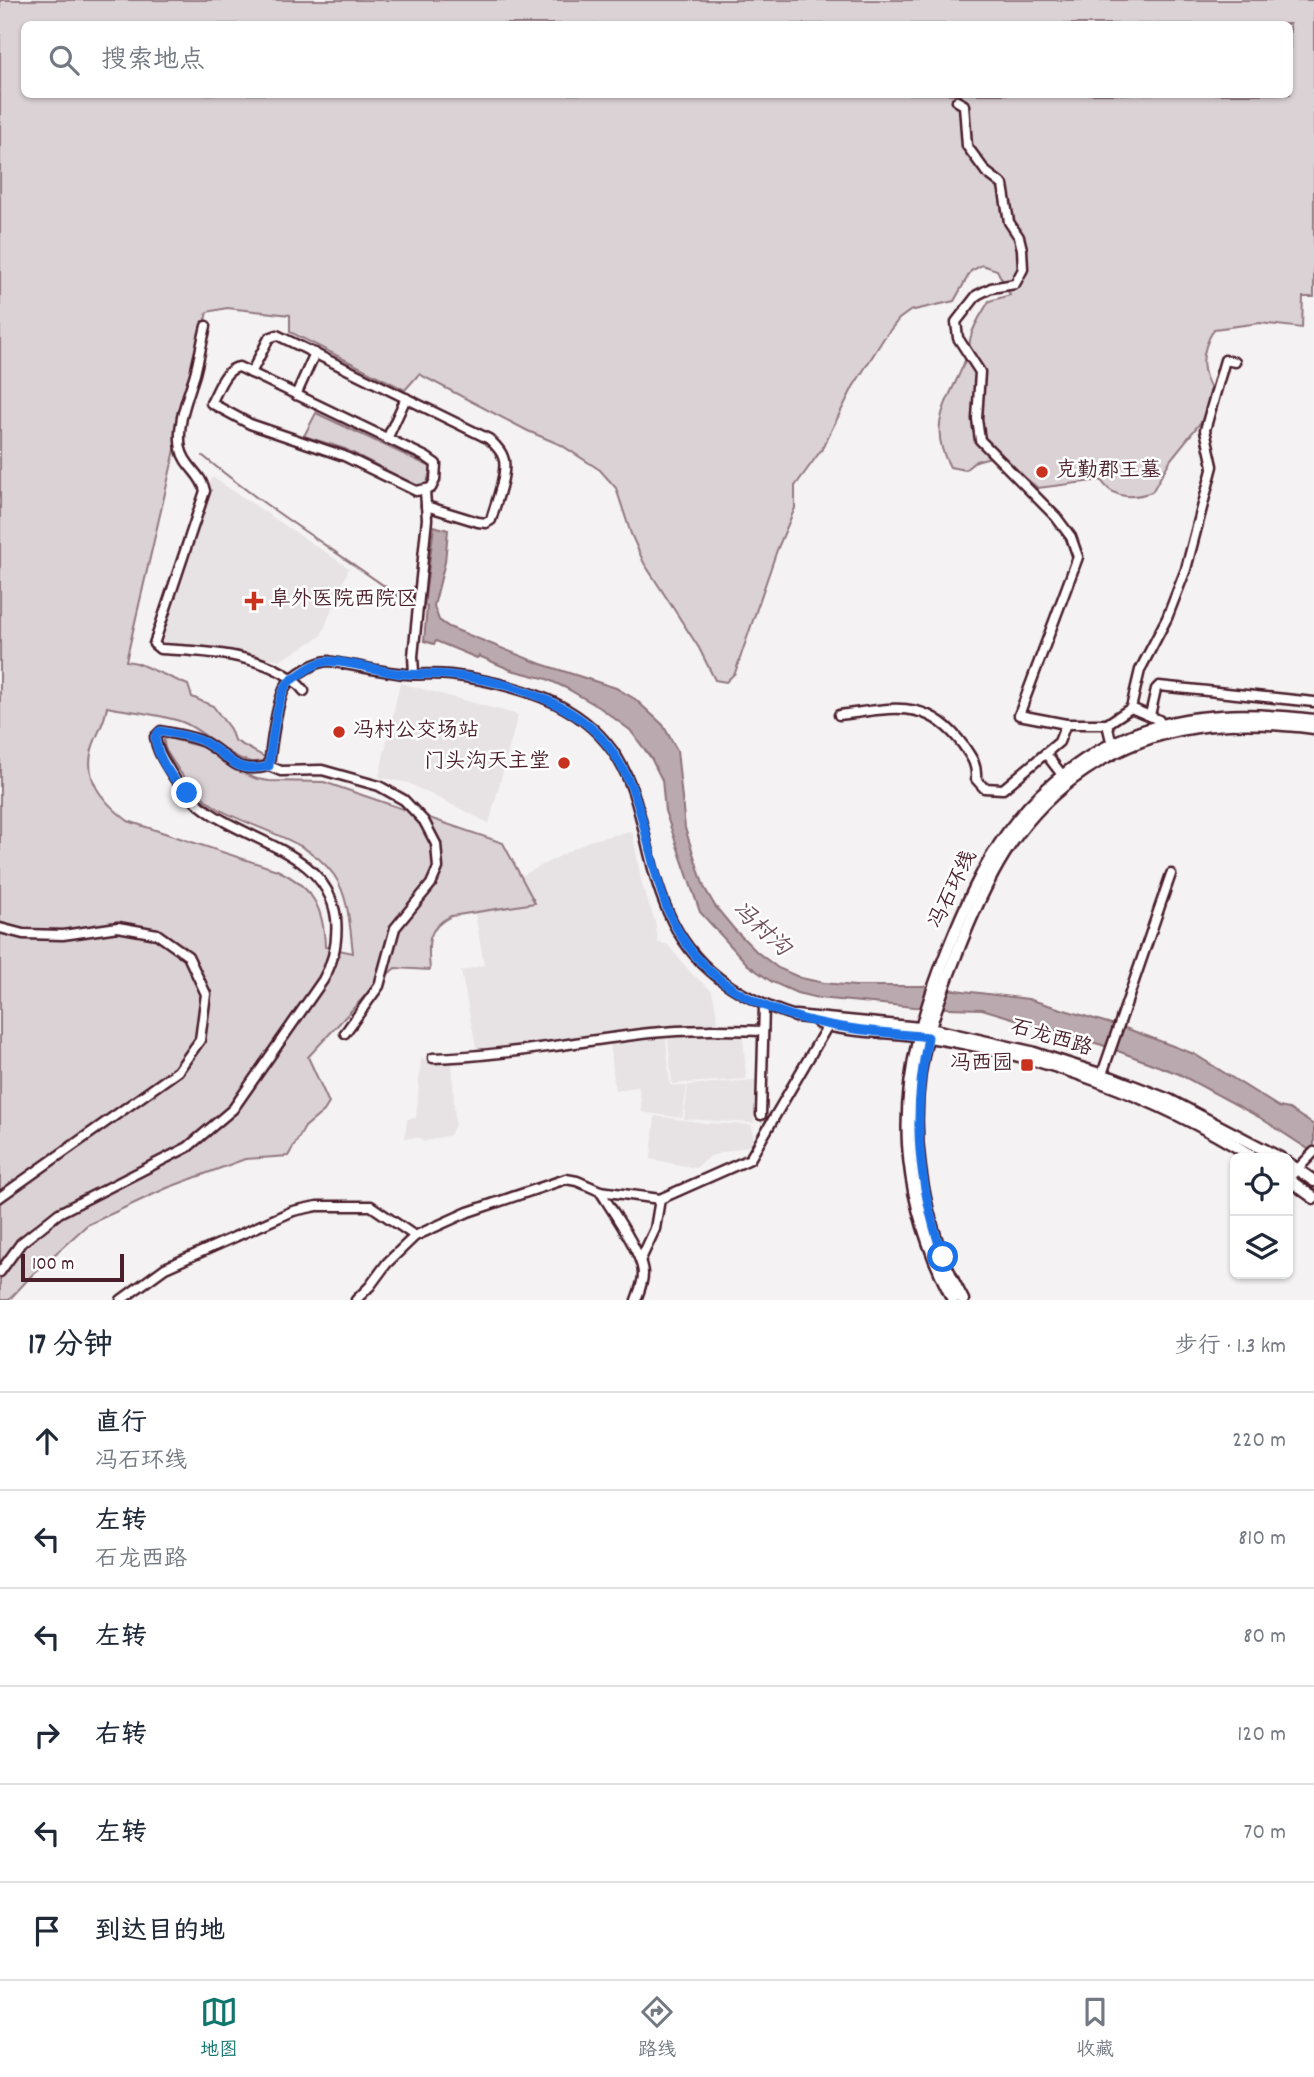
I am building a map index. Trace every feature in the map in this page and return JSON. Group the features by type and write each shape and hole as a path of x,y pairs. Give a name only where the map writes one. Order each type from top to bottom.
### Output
{"main road":[{"name":"冯石环线","path":"963,1300 954,1285 938,1241 922,1179 918,1123 925,1012 985,888 1015,836 1058,791 1099,761 1163,731 1227,714 1314,720"},
{"name":"冯石环线","path":"953,1300 926,1242 910,1166 908,1111 924,1032 936,1011 940,981 967,904 993,853 1029,806 1063,776 1132,734 1233,722 1314,728"},
{"name":"石龙西路","path":"794,1016 828,1025 924,1032"},
{"name":"石龙西路","path":"794,1016 924,1032 1101,1078 1169,1100 1270,1153"},
{"name":"石龙西路","path":"1101,1078 1199,1125 1247,1153"},
{"path":"1293,1166 1314,1181"},
{"path":"1293,1183 1314,1198"}],"street":[{"path":"957,101 964,105 967,146 986,172 1003,185 1009,222 1020,237 1022,249 1023,269 1015,284 991,288 977,295 956,322 958,338 980,372 977,419 980,440 1056,517 1071,537 1078,557 1019,715 1066,724 1107,724 1131,708 1140,670 1167,618 1186,569 1213,466 1205,430 1225,360 1235,362"},
{"path":"206,326 184,410 180,443 183,456 200,479 205,491 154,643 160,649 251,658 292,680 304,691"},
{"path":"251,373 269,338 277,335 489,439 505,459 491,520 486,523 478,522 426,506"},
{"path":"296,395 315,353"},
{"path":"239,367 296,395 436,464 435,480 431,488 416,491 344,456 250,424 211,403 227,373 239,367"},
{"path":"387,439 406,398"},
{"path":"414,673 413,656 428,519 425,491"},
{"name":"石龙西路","path":"292,680 310,667 326,661 399,674 449,675 524,692 565,708 595,730 618,759 634,790 654,874 677,930 709,970 745,997 794,1016"},
{"path":"269,766 274,726 287,684 292,680"},
{"path":"1150,715 1159,686 1314,702"},
{"path":"839,715 906,708 934,716 954,734 977,765 976,779 984,788 1003,789 1059,741 1066,724"},
{"path":"1131,708 1159,720 1163,731"},
{"path":"1107,724 1112,745"},
{"path":"0,1272 21,1243 59,1213 188,1147 233,1109 323,980 333,960 336,926 331,898 322,883 299,859 220,819 187,793 156,750 155,737 160,731 203,741 242,769 269,766 281,771 322,770 379,786 404,800 424,821 436,844 438,868 431,884 395,929 379,986 345,1033"},
{"path":"1046,754 1063,776"},
{"path":"1101,1078 1171,874"},
{"path":"0,928 23,934 63,935 118,927 157,934 188,956 206,994 200,1040 178,1071 0,1197"},
{"path":"761,1115 764,1006"},
{"path":"356,1300 387,1263 415,1236 468,1212 558,1181 577,1181 600,1191 660,1199 750,1159 828,1025"},
{"path":"433,1058 496,1055 654,1033 762,1031"},
{"path":"1293,1174 1312,1154"},
{"path":"600,1191 641,1259 643,1274 635,1300"},
{"path":"641,1259 655,1229 660,1199"},
{"path":"121,1300 165,1268 293,1211 317,1206 371,1206 415,1236"}],"shaded area":[{"path":"0,0 1314,0 1314,297 1303,297 1302,328 1260,323 1214,329 1203,363 1206,379 1215,396 1209,412 1171,459 1152,492 1124,496 1111,491 1101,480 1038,488 994,456 976,461 965,470 950,467 942,450 940,421 968,352 974,327 989,301 1010,295 997,270 982,265 971,271 954,301 910,311 899,319 853,387 822,449 795,486 795,508 777,550 735,673 726,682 715,680 699,648 644,563 616,488 600,470 561,445 528,431 419,374 405,390 290,332 290,315 227,308 207,312 126,661 137,663 188,685 192,697 213,706 230,729 234,740 268,759 247,761 182,722 107,707 91,756 90,767 96,788 128,821 277,870 300,884 319,910 325,947 353,953 346,902 334,875 323,862 295,843 234,817 205,799 179,770 164,746 164,739 202,747 257,779 324,782 503,843 535,903 451,916 432,932 429,945 430,970 395,968 375,985 308,1057 329,1103 324,1111 305,1127 288,1156 245,1159 167,1188 87,1225 9,1300 0,1300"},
{"path":"316,413 431,467 426,487 415,485 345,449 304,436"},
{"name":"阜外医院西院区","path":"212,477 349,568 321,636 281,660 163,643 161,633"},
{"path":"434,526 448,530 445,562 434,606 439,620 449,627 541,664 616,688 635,699 663,725 677,750 685,828 704,887 734,929 778,968 801,978 824,983 923,986 1028,999 1128,1029 1194,1054 1279,1107 1289,1109 1314,1125 1314,1153 1259,1117 1179,1074 1102,1045 982,1009 914,1007 818,998 797,993 772,982 748,965 700,912 665,811 662,780 651,758 630,730 599,707 547,679 511,670 436,641 434,644 424,641 427,606 424,605"},
{"path":"400,683 518,715 489,823 408,783 379,777"},
{"path":"632,831 642,885 655,921 658,943 667,944 692,974 712,991 719,1026 654,1029 477,1051 461,971 484,965 473,901 589,841"},
{"path":"743,1033 746,1079 672,1084 668,1037"},
{"path":"666,1037 670,1085 687,1086 682,1118 642,1112 639,1087 615,1090 610,1042"},
{"path":"421,1059 452,1059 455,1125 450,1135 422,1142 421,1138 405,1138 407,1119 416,1118"},
{"path":"755,1080 754,1123 684,1119 688,1085"},
{"path":"655,1116 705,1123 752,1125 753,1138 751,1145 710,1156 696,1168 651,1159"}],"waterway":[{"path":"203,456 278,513 408,603 414,604"}],"place":[{"name":"克勤郡王墓","path":"1042,472"},
{"name":"阜外医院西院区","path":"254,601"},
{"name":"冯村公交场站","path":"339,732"},
{"name":"门头沟天主堂","path":"564,763"},
{"name":"冯西园","path":"1027,1065"}],"route":[{"path":"187,793 156,750 155,737 160,731 203,741 242,769 269,766 274,726 287,684 310,667 326,661 399,674 449,675 485,681 565,708 595,730 626,773 634,790 654,874 667,911 677,930 709,970 745,997 794,1016 839,1028 928,1037 919,1091 918,1142 927,1205 943,1257"}],"water label":[{"name":"冯村沟","path":"760,930"}]}
